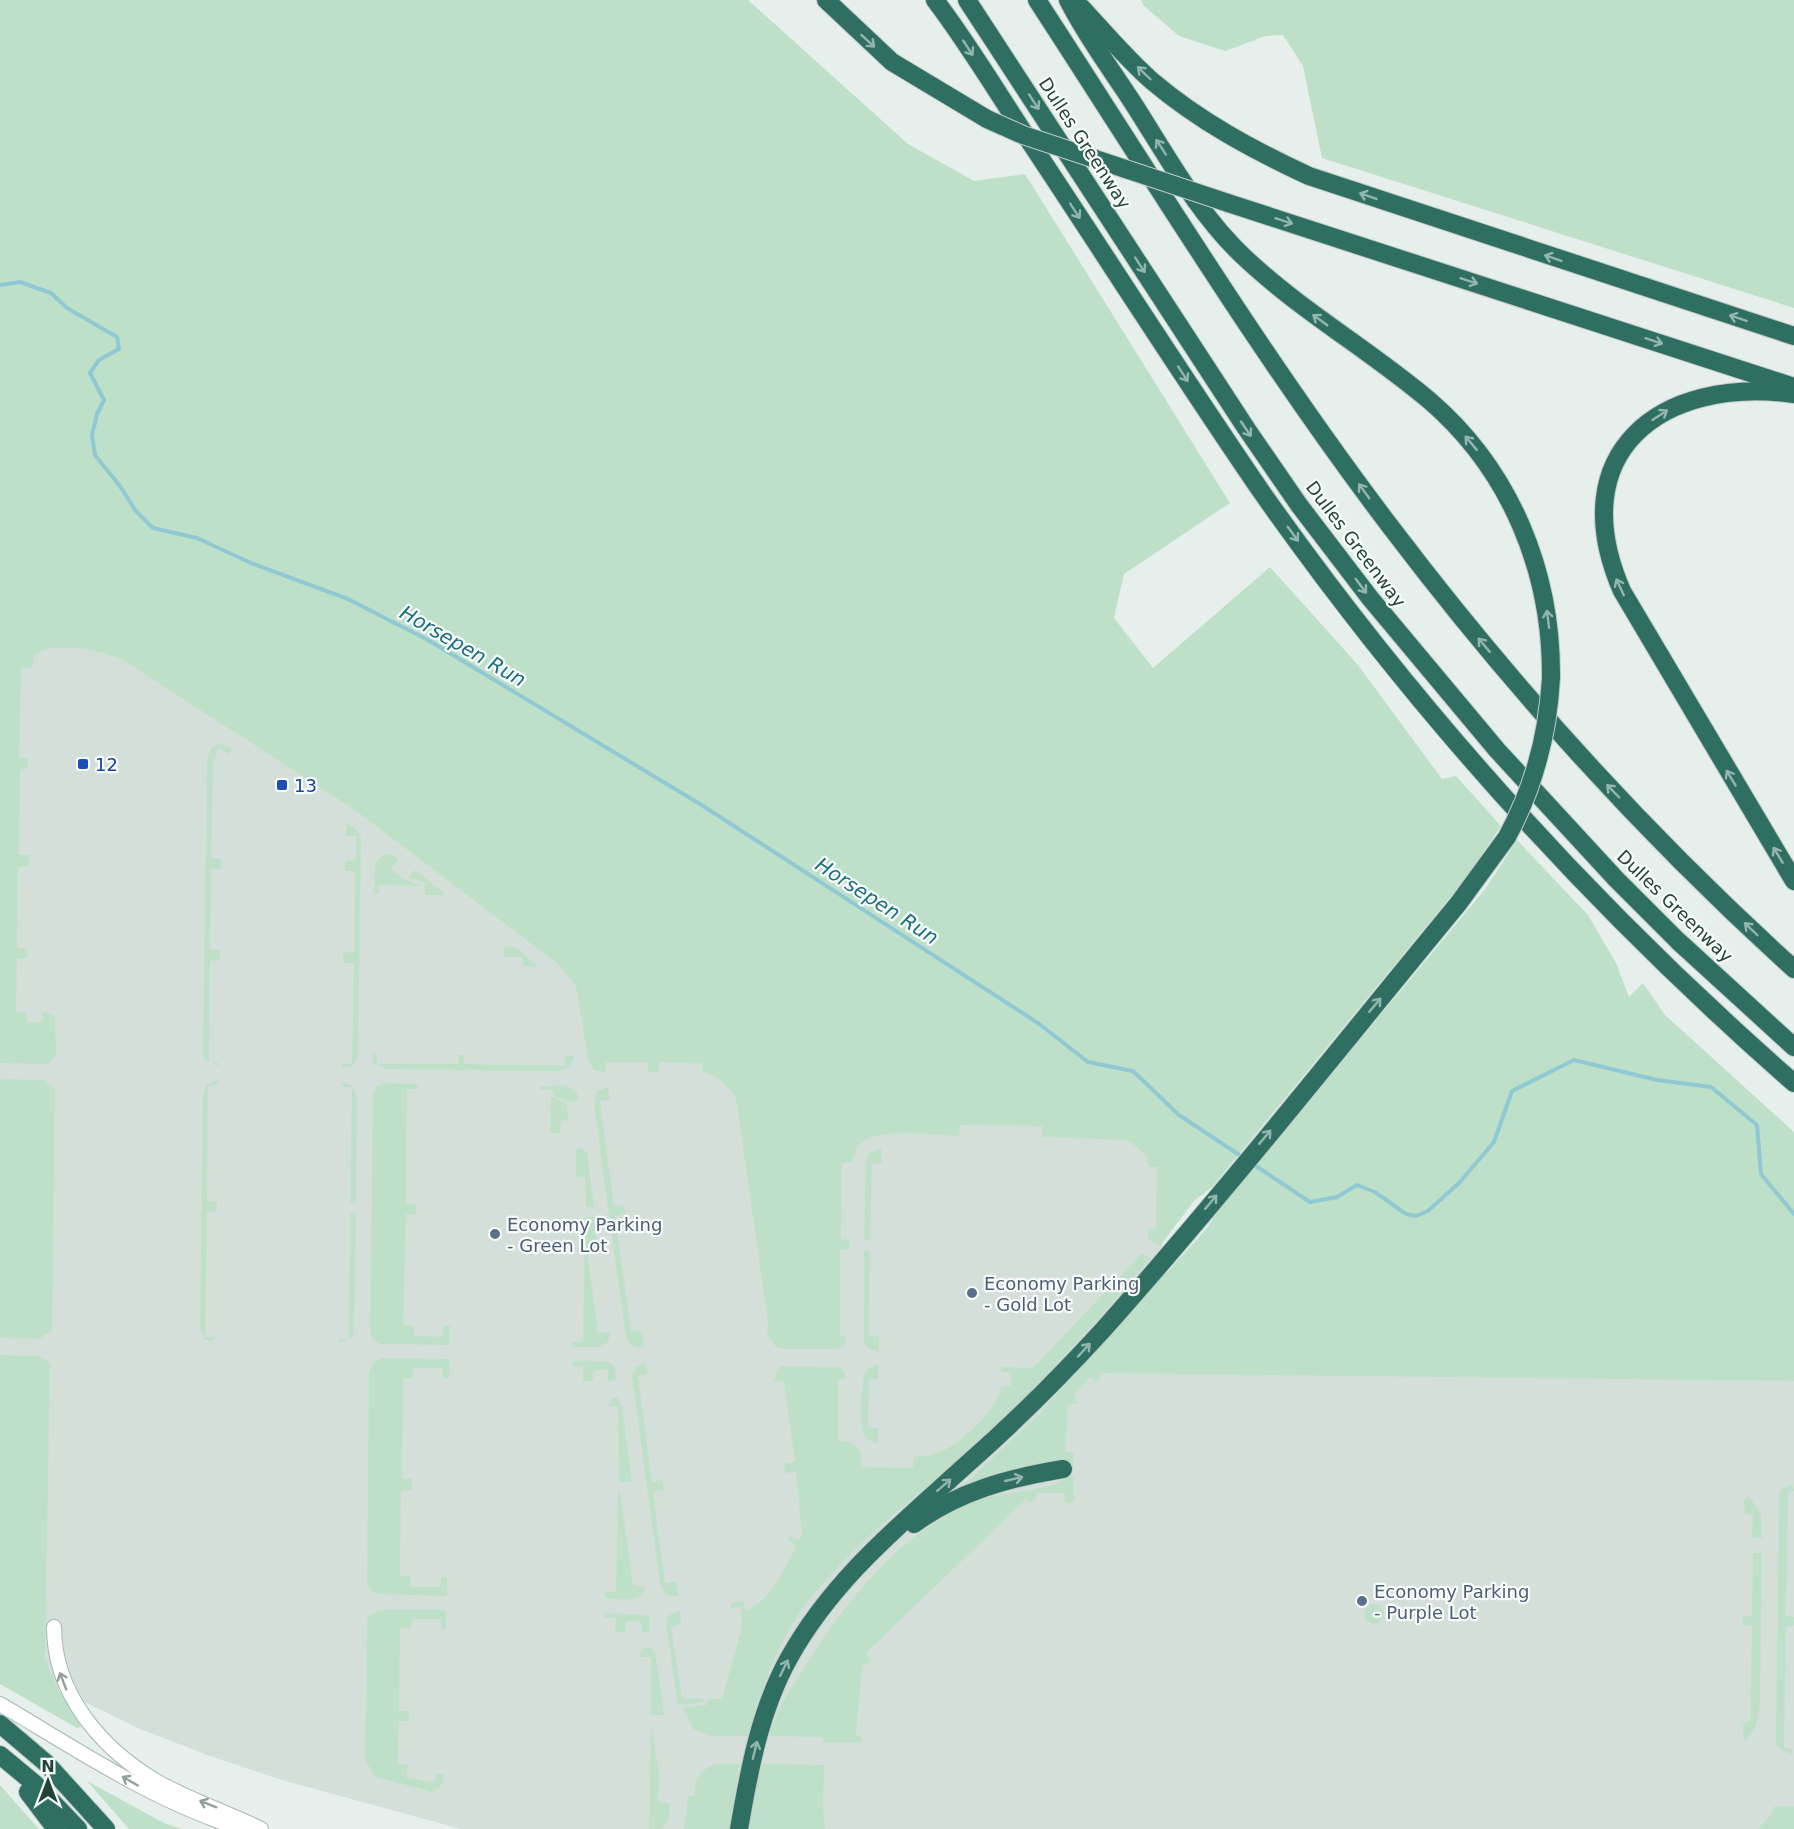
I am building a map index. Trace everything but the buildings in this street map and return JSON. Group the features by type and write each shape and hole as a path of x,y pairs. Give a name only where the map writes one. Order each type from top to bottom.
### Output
{"highway":[{"path":"826,0 892,62 987,119 1023,135 1794,387"},
{"path":"935,0 1232,448 1368,635 1478,769 1596,897 1719,1018 1794,1083"},
{"name":"Dulles Greenway","path":"967,0 1246,428 1299,505 1370,598 1497,750 1616,879 1677,941 1794,1047"},
{"name":"Dulles Greenway","path":"1037,0 1297,397 1437,588 1508,674 1602,781 1687,868 1794,969"},
{"path":"739,1829 748,1777 762,1722 788,1659 825,1601 854,1567 1039,1398 1119,1311 1458,904 1507,837 1524,801 1540,753 1546,726 1551,678 1548,616 1537,564 1515,510 1482,458 1430,401 1295,301 1230,242 1185,183 1068,0"},
{"path":"1075,0 1152,81 1206,122 1270,158 1309,176 1794,336"},
{"path":"1794,394 1747,390 1712,393 1683,403 1653,419 1628,443 1615,463 1607,485 1602,518 1607,554 1622,591 1794,881"},
{"path":"854,1567 923,1517 963,1495 1008,1480 1063,1469"},
{"path":"0,1724 46,1762 106,1829"},
{"path":"0,1755 35,1784 78,1829"},
{"path":"0,1766 38,1802 56,1829"}],"street":[{"path":"54,1627 57,1660 67,1690 79,1710 109,1744 157,1781 261,1829"},
{"path":"0,1704 156,1795 198,1814 242,1829"}],"shaded area":[{"path":"116,643 1160,1144 1165,1364 1794,1366 1794,1829 461,1829 282,1780 210,1756 140,1729 0,1661 0,1048 12,1015 0,988 12,657 26,648"}],"green space":[{"path":"0,0 748,0 908,144 974,181 1025,174 1230,503 1124,574 1114,618 1153,668 1270,567 1358,665 1442,779 1456,776 1501,826 1466,878 1212,1187 1194,1201 1160,1246 1148,1238 1148,1229 1156,1229 1157,1167 1149,1167 1145,1154 1128,1140 1042,1137 1042,1126 960,1125 959,1136 895,1134 882,1135 862,1142 852,1162 842,1163 841,1239 850,1240 850,1249 840,1250 840,1336 847,1337 843,1347 837,1349 784,1349 776,1347 767,1335 768,1323 736,1098 722,1081 702,1072 702,1063 659,1062 658,1073 648,1072 648,1062 606,1062 605,1072 594,1070 588,1058 576,986 558,964 355,810 123,660 91,650 52,648 34,656 32,668 21,668 19,758 28,759 27,769 20,769 19,855 29,855 29,866 18,867 17,948 27,948 27,958 17,958 16,1012 26,1012 27,1022 42,1022 42,1011 55,1016 56,1056 48,1064 0,1063"},
{"path":"1141,0 1794,0 1794,308 1322,158 1303,66 1283,35 1266,36 1225,51 1179,36 1144,6"},
{"path":"221,743 232,748 229,754 218,748 213,763 211,858 221,859 221,869 211,869 210,950 220,950 220,960 210,961 209,1062 205,1060 203,1054 207,759 211,748"},
{"path":"346,822 358,831 361,838 358,1058 352,1066 342,1068 342,1064 352,1064 354,963 343,963 343,953 354,952 355,871 345,871 345,861 356,860 356,836 346,836"},
{"path":"1517,840 1588,915 1616,963 1629,997 1643,983 1665,1015 1794,1132 1794,1381 1100,1373 1100,1380 1095,1381 1091,1377 1074,1394 1078,1403 1067,1405 1066,1452 1074,1453 1074,1464 961,1488 1039,1414 1208,1227 1219,1209 1486,888"},
{"path":"385,854 392,854 399,859 391,869 405,880 422,886 379,885 379,894 374,894 375,863"},
{"path":"415,870 443,892 443,895 425,895 425,884 408,878"},
{"path":"504,946 517,948 538,967 523,966 522,957 504,957"},
{"path":"372,1053 377,1053 377,1064 458,1064 459,1055 464,1055 464,1064 565,1066 565,1056 574,1056 570,1067 559,1071 385,1069 374,1063"},
{"path":"0,1079 44,1080 55,1090 52,1330 39,1339 0,1338"},
{"path":"218,1080 218,1085 208,1086 207,1201 217,1202 217,1211 207,1212 205,1337 215,1337 212,1342 205,1339 200,1329 203,1094 207,1084"},
{"path":"343,1082 352,1086 357,1097 356,1203 350,1203 352,1087 342,1087"},
{"path":"385,1083 418,1084 417,1089 407,1089 406,1204 416,1204 416,1214 406,1214 403,1325 414,1326 414,1336 443,1337 443,1326 450,1326 450,1345 380,1344 373,1340 370,1332 373,1094 377,1086"},
{"path":"541,1086 570,1087 579,1100 569,1102 553,1095 553,1090 541,1090"},
{"path":"608,1087 610,1100 600,1101 614,1207 624,1205 625,1214 615,1216 631,1331 641,1330 644,1347 633,1346 626,1338 594,1105 597,1091"},
{"path":"551,1096 566,1103 569,1120 561,1121 560,1133 550,1133"},
{"path":"579,1148 587,1152 594,1207 586,1207 585,1178 576,1177 576,1150"},
{"path":"881,1148 882,1163 872,1164 870,1240 864,1240 866,1162 868,1154"},
{"path":"350,1213 356,1213 354,1329 352,1338 338,1343 339,1339 349,1339"},
{"path":"585,1217 593,1217 598,1250 587,1252 598,1333 611,1332 608,1342 598,1347 572,1347 572,1342 583,1342"},
{"path":"864,1250 870,1250 869,1336 879,1336 879,1352 868,1348 864,1342"},
{"path":"1142,1253 1150,1258 1100,1317 993,1432 982,1436 969,1451 906,1503 827,1578 799,1614 780,1647 765,1682 748,1736 711,1736 693,1729 683,1708 707,1705 708,1699 722,1699 742,1627 741,1607 731,1608 730,1603 743,1601 746,1611 763,1600 776,1583 796,1546 788,1540 789,1536 799,1540 802,1533 796,1472 785,1473 784,1464 795,1462 784,1381 774,1382 777,1370 782,1366 838,1367 843,1370 846,1379 838,1379 838,1441 851,1442 861,1452 861,1467 913,1468 914,1457 925,1456 950,1447 978,1424 993,1405 1001,1387 1011,1386 1011,1372 1001,1372 1001,1367 1033,1368"},
{"path":"0,1355 40,1356 50,1363 45,1658 56,1685 81,1727 77,1728 0,1684"},
{"path":"383,1358 450,1359 449,1378 443,1378 442,1368 413,1368 413,1378 403,1378 402,1478 412,1479 412,1490 401,1491 400,1576 410,1576 411,1587 440,1587 441,1577 447,1577 447,1596 377,1594 370,1590 367,1582 369,1372 375,1361"},
{"path":"573,1361 609,1362 615,1367 616,1380 608,1382 608,1370 594,1370 593,1381 583,1381 583,1366 573,1366"},
{"path":"646,1362 648,1374 638,1376 652,1482 662,1480 664,1490 653,1492 665,1583 676,1581 678,1596 666,1595 660,1584 632,1376 636,1366"},
{"path":"879,1365 878,1379 869,1380 868,1427 878,1428 878,1443 869,1440 864,1434 861,1410 863,1382 867,1369"},
{"path":"617,1397 622,1406 632,1482 619,1482 618,1407 608,1406 612,1398"},
{"path":"1071,1475 1074,1477 1074,1501 1070,1504 1065,1502 1065,1493 1037,1493 1036,1499 1030,1503 1026,1499 866,1653 872,1662 862,1665 856,1736 862,1737 862,1742 823,1742 822,1737 769,1736 784,1700 820,1643 856,1595 897,1552 944,1517 971,1503 1050,1486"},
{"path":"1793,1484 1794,1491 1788,1492 1786,1616 1794,1617 1794,1626 1786,1626 1784,1747 1793,1749 1791,1754 1782,1751 1777,1746 1776,1739 1779,1495 1781,1489"},
{"path":"618,1492 620,1492 633,1585 646,1587 639,1596 629,1599 605,1598 605,1592 616,1592"},
{"path":"1749,1496 1761,1514 1762,1538 1752,1538 1753,1515 1745,1514 1744,1500"},
{"path":"1753,1553 1762,1553 1760,1705 1756,1726 1747,1740 1744,1740 1742,1722 1750,1722 1752,1626 1742,1625 1742,1617 1752,1616"},
{"path":"1374,1604 1381,1607 1384,1614 1381,1621 1374,1624 1367,1621 1364,1614 1367,1607"},
{"path":"380,1610 446,1610 446,1629 441,1629 441,1619 412,1619 411,1628 400,1628 399,1711 409,1711 409,1721 399,1721 398,1764 408,1765 406,1777 434,1783 437,1773 444,1775 441,1786 433,1792 376,1777 365,1760 367,1620 369,1615"},
{"path":"680,1610 681,1624 671,1627 682,1698 703,1699 703,1702 678,1705 666,1624 668,1616"},
{"path":"605,1613 646,1615 650,1618 650,1631 642,1633 641,1622 626,1621 626,1632 615,1632 616,1618 605,1618"},
{"path":"645,1647 655,1652 664,1715 651,1715 651,1657 641,1657 640,1653"},
{"path":"651,1724 659,1774 658,1802 670,1803 669,1819 661,1829 649,1829"},
{"path":"716,1764 740,1764 729,1829 684,1829 688,1796 694,1796 695,1785 702,1772"},
{"path":"761,1764 824,1765 825,1829 749,1829"},
{"path":"87,1781 164,1823 182,1829 129,1829"},
{"path":"0,1785 39,1829 0,1829"},
{"path":"1775,1806 1794,1806 1794,1829 1758,1829 1770,1816"}],"waterway":[{"name":"Horsepen Run","path":"0,285 20,282 51,293 67,308 117,337 119,349 99,360 90,373 104,400 97,414 92,435 95,455 120,486 135,510 153,528 197,538 251,563 348,599 428,640 700,804 1038,1023 1088,1062 1133,1071 1179,1115 1244,1158"},
{"name":"Horsepen Run","path":"1253,1164 1310,1202 1337,1197 1357,1185 1375,1192 1406,1214 1416,1216 1428,1211 1460,1182 1494,1142 1512,1091 1574,1060 1657,1080 1711,1087 1757,1125 1761,1174 1794,1214"}],"place":[{"name":"12","path":"83,764"},
{"name":"13","path":"282,785"},
{"name":"Economy Parking - Green Lot","path":"495,1234"},
{"name":"Economy Parking - Gold Lot","path":"972,1293"},
{"name":"Economy Parking - Purple Lot","path":"1362,1601"}]}
